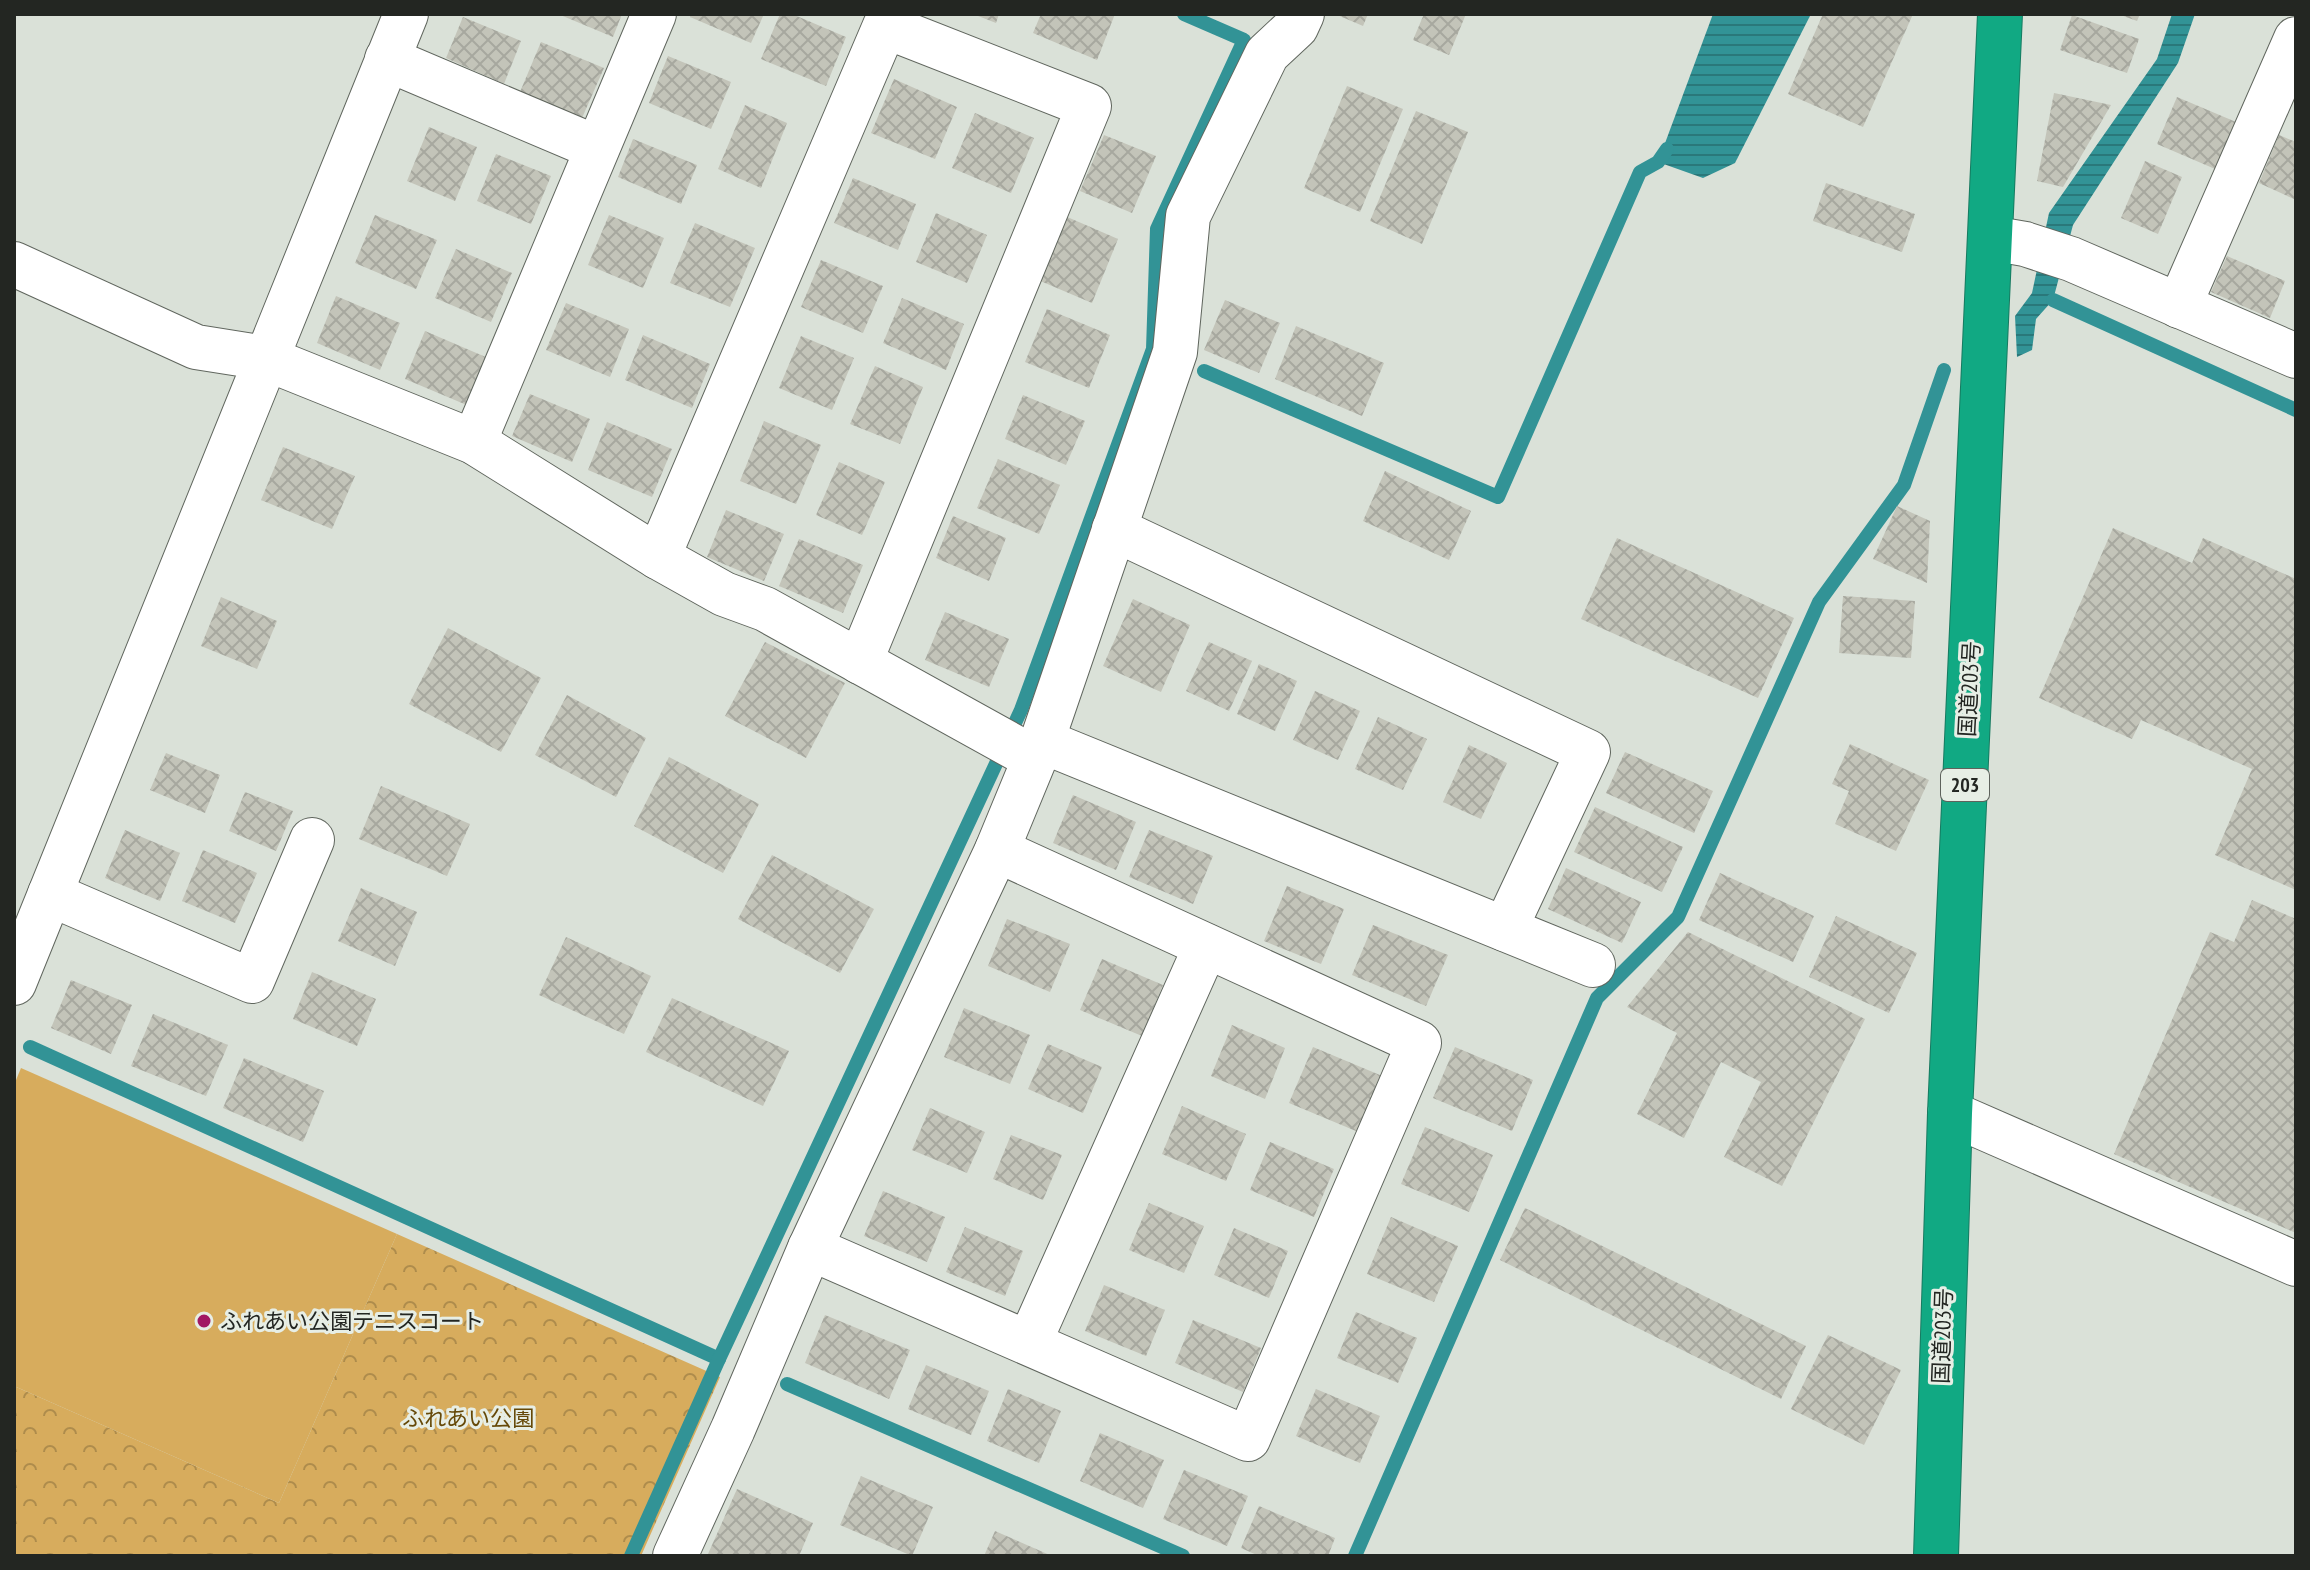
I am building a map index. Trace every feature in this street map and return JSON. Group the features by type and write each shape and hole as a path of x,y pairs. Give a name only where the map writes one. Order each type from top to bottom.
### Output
{"highway":[{"name":"国道203号","path":"1936,1556 1950,1113 2008,241 2000,14"}],"street":[{"path":"14,983 406,14"},
{"path":"474,442 654,14"},
{"path":"675,1556 810,1248 997,850 1038,749 1175,352 1188,216 1267,54 1296,27 1302,14"},
{"path":"658,557 885,26 1089,106 860,662"},
{"path":"2179,306 2296,39"},
{"path":"387,59 597,148"},
{"path":"2008,241 2071,259 2296,356"},
{"path":"14,264 196,347 265,358 474,442 658,557 724,594 765,609 989,732 1593,965"},
{"path":"1114,529 1588,752 1505,929"},
{"path":"50,894 252,981 312,840"},
{"path":"810,1248 1248,1439 1419,1043 997,850"},
{"path":"1029,1343 1206,946"},
{"path":"1950,1113 2296,1264"}],"green space":[{"name":"ふれあい公園テニスコート","path":"21,1068 397,1234 279,1503 14,1386 14,1085"},
{"name":"ふれあい公園","path":"397,1234 720,1377 641,1556 14,1556 14,1386 279,1503"}],"water":[{"path":"1713,14 1811,14 1735,163 1703,178 1658,162"},
{"path":"2172,14 2195,14 2178,63 2073,225 2053,300 2036,319 2032,350 2017,357 2015,316 2032,293 2049,213 2157,59"}],"building":[{"path":"558,14 622,14 613,37"},
{"path":"691,14 764,14 751,43 690,17"},
{"path":"780,14 792,14 846,37 826,86 761,59"},
{"path":"973,14 999,14 996,23"},
{"path":"1041,14 1115,14 1097,60 1033,33"},
{"path":"1335,14 1368,14 1363,26"},
{"path":"1424,14 1466,14 1449,55 1413,40"},
{"path":"1823,14 1913,14 1863,127 1788,94"},
{"path":"2118,14 2140,14 2137,21"},
{"path":"2072,15 2139,39 2127,73 2060,50"},
{"path":"463,17 521,41 504,84 446,58"},
{"path":"541,42 604,68 582,118 520,92"},
{"path":"668,56 731,82 711,129 649,103"},
{"path":"894,79 957,107 935,159 871,133"},
{"path":"1347,86 1403,109 1360,212 1304,188"},
{"path":"2054,93 2111,105 2063,187 2037,181"},
{"path":"2177,97 2236,122 2215,169 2157,144"},
{"path":"745,105 787,123 761,188 718,169"},
{"path":"1416,111 1468,132 1422,244 1370,221"},
{"path":"975,113 1034,138 1011,193 952,168"},
{"path":"429,127 477,147 455,201 407,181"},
{"path":"1104,135 1156,156 1132,213 1080,191"},
{"path":"2279,135 2296,142 2296,200 2259,183"},
{"path":"633,139 697,165 681,204 618,177"},
{"path":"496,154 551,176 531,224 477,201"},
{"path":"2145,161 2182,177 2158,234 2121,218"},
{"path":"853,178 916,204 898,250 834,223"},
{"path":"1826,183 1915,214 1902,252 1813,221"},
{"path":"936,213 987,235 967,283 916,262"},
{"path":"375,215 437,240 416,289 355,263"},
{"path":"609,215 664,238 643,288 588,265"},
{"path":"1065,216 1118,239 1092,303 1038,280"},
{"path":"695,223 755,248 730,307 670,283"},
{"path":"456,249 512,273 491,322 435,298"},
{"path":"2227,256 2285,281 2270,318 2211,292"},
{"path":"821,260 883,286 863,333 801,307"},
{"path":"336,296 400,323 380,370 317,343"},
{"path":"902,298 964,324 946,370 883,343"},
{"path":"1225,300 1280,323 1259,373 1204,350"},
{"path":"566,303 629,329 610,377 546,350"},
{"path":"1047,309 1110,335 1089,388 1025,362"},
{"path":"1296,326 1384,363 1362,416 1275,379"},
{"path":"425,331 488,358 469,406 405,379"},
{"path":"643,335 710,364 692,408 625,380"},
{"path":"801,336 854,358 832,410 779,388"},
{"path":"875,366 923,387 900,444 850,424"},
{"path":"530,394 590,419 572,462 512,436"},
{"path":"1023,395 1085,421 1066,465 1005,439"},
{"path":"764,421 821,445 796,504 740,481"},
{"path":"607,422 672,449 652,497 588,470"},
{"path":"283,447 355,476 332,529 261,500"},
{"path":"998,459 1060,485 1039,534 977,508"},
{"path":"839,462 885,482 862,535 816,515"},
{"path":"1385,471 1471,511 1449,560 1363,521"},
{"path":"1897,506 1930,521 1927,583 1873,559"},
{"path":"726,510 784,534 764,581 707,557"},
{"path":"953,516 1006,538 989,581 936,558"},
{"path":"2113,528 2192,563 2203,538 2296,579 2296,890 2215,855 2252,769 2141,720 2132,739 2039,698"},
{"path":"1617,538 1794,618 1758,698 1581,619"},
{"path":"799,539 863,565 843,613 779,586"},
{"path":"1843,596 1915,601 1911,658 1839,653"},
{"path":"221,597 277,621 257,669 201,646"},
{"path":"1133,599 1190,625 1161,692 1103,666"},
{"path":"945,612 1009,639 989,687 925,660"},
{"path":"448,628 541,678 501,752 409,704"},
{"path":"765,642 845,683 806,758 725,716"},
{"path":"1209,642 1252,661 1229,711 1186,691"},
{"path":"1259,664 1297,681 1275,731 1237,714"},
{"path":"1315,691 1360,711 1338,760 1293,740"},
{"path":"567,695 646,738 616,797 535,755"},
{"path":"1378,717 1427,739 1403,790 1355,769"},
{"path":"1850,744 1929,780 1896,851 1835,824 1849,791 1832,784"},
{"path":"1469,745 1507,763 1481,819 1443,802"},
{"path":"1625,752 1713,791 1694,833 1606,793"},
{"path":"166,753 220,775 205,813 150,790"},
{"path":"669,757 759,804 723,873 634,826"},
{"path":"381,786 470,824 447,876 359,839"},
{"path":"245,792 293,811 276,851 229,831"},
{"path":"1073,795 1136,822 1116,870 1053,843"},
{"path":"1595,807 1683,847 1662,892 1574,852"},
{"path":"125,830 180,853 160,901 105,878"},
{"path":"1149,830 1213,856 1193,904 1129,877"},
{"path":"203,850 257,873 235,923 182,901"},
{"path":"772,855 874,909 840,973 738,919"},
{"path":"1566,868 1641,902 1622,943 1548,909"},
{"path":"1720,873 1814,916 1793,962 1699,920"},
{"path":"1287,886 1344,909 1321,964 1264,941"},
{"path":"361,888 417,912 395,966 338,941"},
{"path":"2252,900 2296,919 2296,1233 2114,1154 2210,932 2234,942"},
{"path":"1836,916 1917,953 1889,1013 1809,977"},
{"path":"1007,919 1070,944 1050,992 988,966"},
{"path":"1373,925 1448,955 1426,1006 1352,975"},
{"path":"1688,932 1865,1019 1782,1186 1724,1157 1761,1082 1721,1062 1684,1138 1637,1114 1677,1033 1627,1007"},
{"path":"566,937 651,976 624,1034 539,995"},
{"path":"1102,959 1163,985 1142,1036 1080,1010"},
{"path":"312,972 376,999 357,1046 293,1019"},
{"path":"71,980 132,1005 111,1054 51,1028"},
{"path":"672,998 789,1051 763,1106 646,1052"},
{"path":"964,1008 1030,1035 1010,1084 944,1057"},
{"path":"153,1014 228,1045 206,1096 131,1066"},
{"path":"1232,1025 1285,1048 1265,1099 1211,1076"},
{"path":"1048,1044 1102,1067 1083,1113 1028,1089"},
{"path":"1313,1047 1387,1078 1363,1134 1289,1103"},
{"path":"1455,1047 1533,1080 1512,1131 1433,1098"},
{"path":"244,1058 324,1091 303,1142 223,1108"},
{"path":"1182,1106 1246,1134 1226,1181 1162,1154"},
{"path":"930,1108 985,1132 967,1173 912,1150"},
{"path":"1425,1127 1493,1155 1469,1212 1401,1184"},
{"path":"1011,1135 1062,1155 1043,1200 993,1179"},
{"path":"1270,1142 1334,1169 1314,1217 1250,1190"},
{"path":"883,1191 945,1217 927,1262 864,1236"},
{"path":"1149,1203 1204,1226 1184,1273 1129,1250"},
{"path":"1525,1208 1806,1346 1781,1399 1500,1260"},
{"path":"1391,1217 1458,1246 1434,1302 1367,1274"},
{"path":"965,1227 1023,1251 1005,1296 946,1272"},
{"path":"1234,1228 1288,1251 1269,1298 1214,1275"},
{"path":"1104,1285 1165,1310 1146,1356 1085,1331"},
{"path":"1356,1312 1417,1338 1398,1383 1337,1358"},
{"path":"825,1315 910,1350 889,1399 805,1363"},
{"path":"1193,1320 1261,1348 1243,1392 1175,1363"},
{"path":"1828,1335 1901,1370 1864,1445 1791,1409"},
{"path":"926,1365 989,1391 971,1435 908,1409"},
{"path":"1008,1389 1061,1411 1039,1463 987,1441"},
{"path":"1316,1389 1380,1416 1360,1463 1296,1436"},
{"path":"1100,1433 1164,1460 1143,1508 1080,1481"},
{"path":"1184,1470 1248,1496 1227,1546 1163,1519"},
{"path":"861,1476 933,1507 912,1556 840,1525"},
{"path":"737,1489 813,1523 799,1556 708,1554"},
{"path":"1259,1506 1335,1538 1328,1556 1259,1556 1241,1548"},
{"path":"995,1531 1052,1556 984,1556"}],"waterway":[{"path":"631,1556 719,1359 1021,710 1153,349 1157,229 1244,40 1184,14"},
{"path":"1204,371 1498,497 1640,172 1658,162 1667,149"},
{"path":"2053,300 2296,410"},
{"path":"1355,1556 1597,998 1678,917 1819,602 1904,485 1944,370"},
{"path":"30,1047 719,1359"},
{"path":"787,1384 1183,1556"}],"place":[{"name":"ふれあい公園テニスコート","path":"204,1321"}]}
